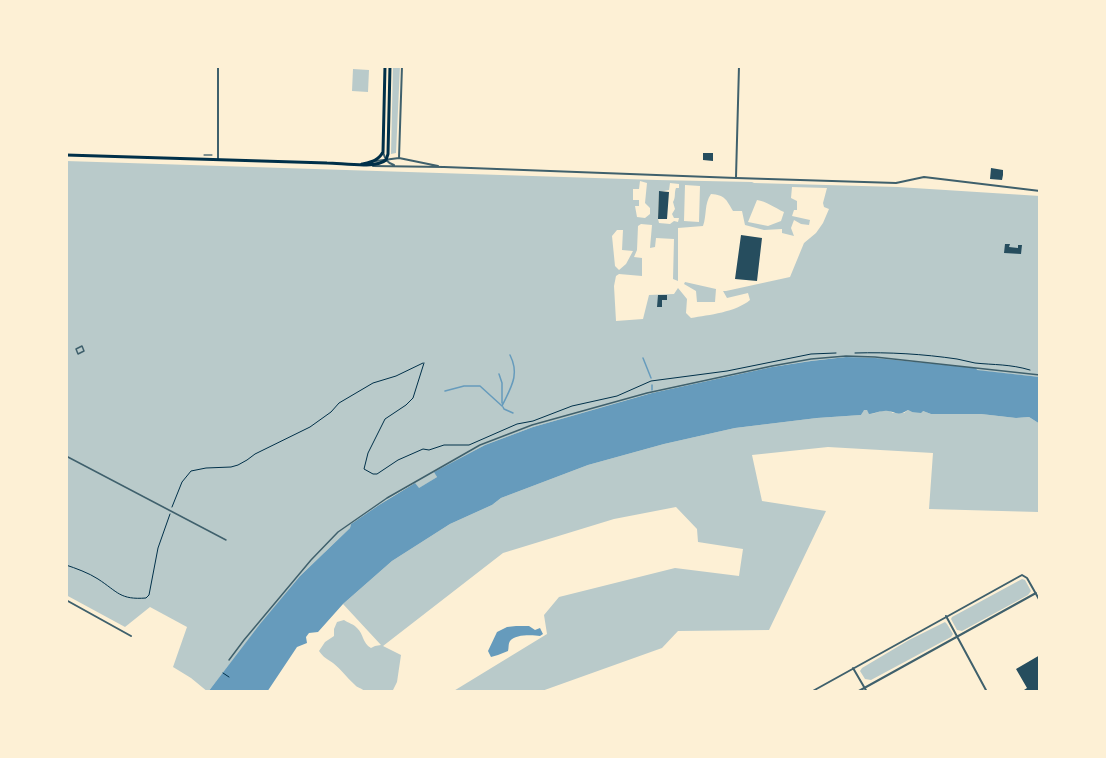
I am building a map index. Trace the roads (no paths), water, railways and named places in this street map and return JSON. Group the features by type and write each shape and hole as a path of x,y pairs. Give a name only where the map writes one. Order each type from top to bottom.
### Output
{"main road":[{"path":"360,164 374,161 383,152 385,66"},
{"path":"66,155 370,166 382,163 386,160 388,151 390,66"}],"street":[{"path":"218,66 218,159"},
{"path":"399,158 402,66"},
{"path":"736,178 739,66"},
{"path":"388,151 394,159"},
{"path":"383,152 390,164 400,167"},
{"path":"374,161 399,158 444,167"},
{"path":"370,166 896,183 924,177 1040,191"},
{"path":"229,660 311,560 338,532 387,498 480,445 532,425 647,393 811,359 846,356 875,357 1040,375"},
{"path":"66,456 226,540"},
{"path":"811,692 1022,576 1027,578 1040,601"},
{"path":"857,692 1036,593"},
{"path":"66,600 131,636"},
{"path":"946,616 987,692"},
{"path":"853,669 867,692"}],"water":[{"path":"846,357 976,368 977,370 1040,377 1040,424 1029,417 931,414 908,410 900,413 880,411 869,414 867,410 864,410 861,415 735,428 664,444 588,465 501,498 492,505 450,524 392,561 343,604 318,632 309,633 306,637 307,643 297,647 267,692 208,692 300,576 350,528 351,524 415,483 419,488 437,477 434,472 485,445 533,427 652,393 772,367"},
{"path":"516,626 529,626 535,630 540,628 543,634 516,637 510,641 508,651 491,657 488,651 497,632"}],"waterway":[{"path":"445,391 464,386 480,386 502,406 514,375 510,355"},
{"path":"643,358 651,378"},
{"path":"499,374 502,383 502,403"},
{"path":"652,385 652,390"},
{"path":"503,407 513,413"}]}
